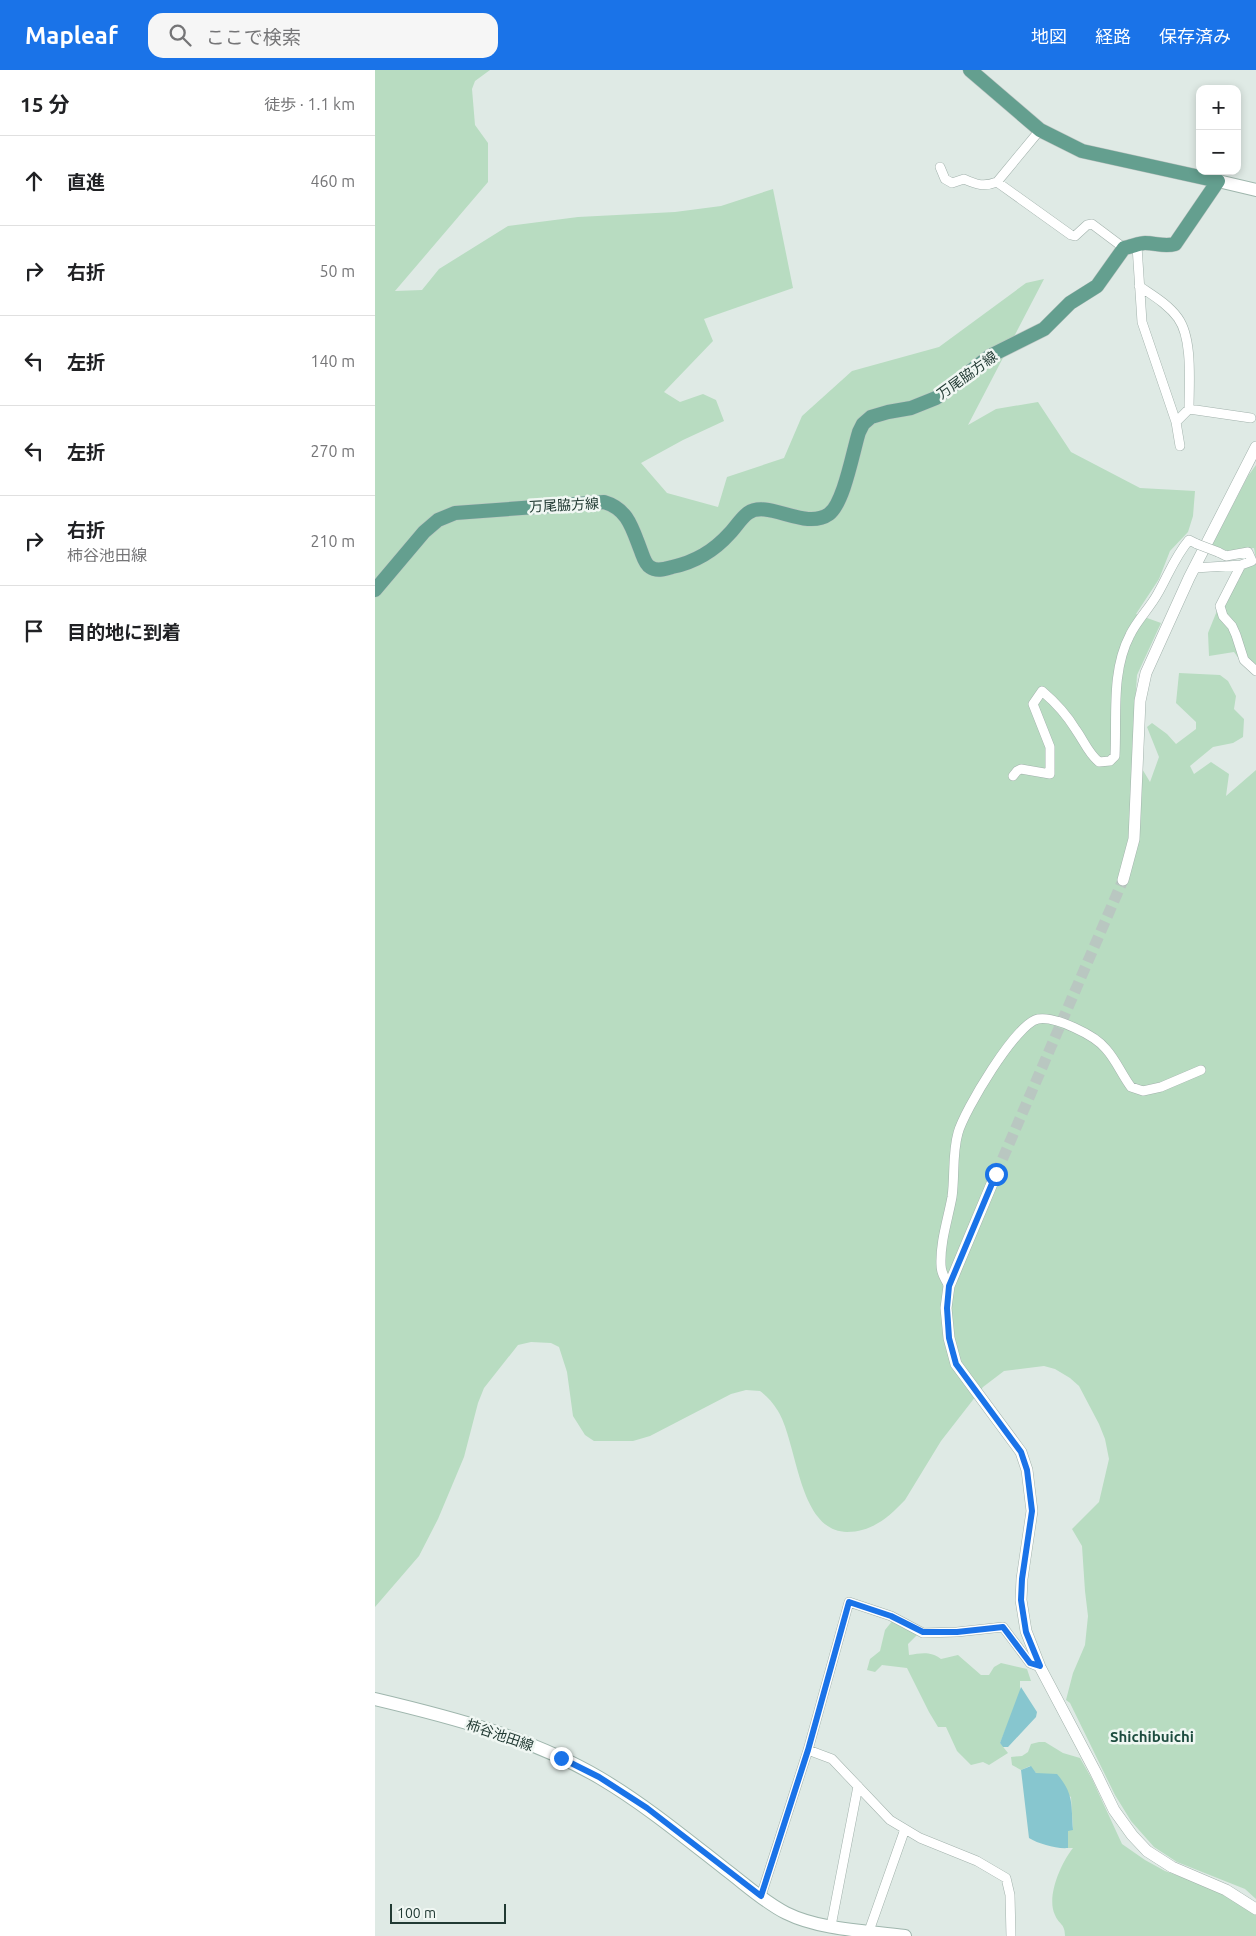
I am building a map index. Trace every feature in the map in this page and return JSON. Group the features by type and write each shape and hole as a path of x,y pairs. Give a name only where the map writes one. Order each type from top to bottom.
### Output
{"main road":[{"path":"971,70 1040,130 1082,151 1256,190"},
{"path":"1131,247 1143,243 1166,246 1175,244 1218,181"},
{"name":"万尾脇方線","path":"375,590 425,532 438,520 455,513 603,502 616,506 625,515 643,558 650,567 660,570 700,558 720,545 749,512 761,510 778,512 799,518 813,519 823,517 831,513 839,502 863,424 871,417 911,408 936,398 990,356 1044,329 1070,302 1097,286 1131,247"},
{"name":"柿谷池田線","path":"375,1699 469,1724 524,1742 599,1777 647,1808 761,1896 786,1913 810,1922 905,1936"}],"street":[{"path":"940,167 945,179 952,183 964,179 979,186 987,186 997,182 1040,130"},
{"path":"997,182 1071,235 1075,236 1087,225 1092,224 1131,247 1139,286 1142,322 1176,422 1180,446"},
{"path":"1139,286 1160,300 1177,316 1184,327 1189,372 1189,409 1176,422"},
{"path":"1189,409 1251,418"},
{"path":"1123,880 1134,839 1140,701 1146,672 1195,568 1256,447"},
{"path":"1013,776 1021,769 1050,774 1049,747 1033,704 1042,691 1056,703 1070,720 1091,756 1099,762 1110,761 1115,756 1117,679 1125,646 1133,629 1151,606 1164,583 1172,562 1189,540 1226,556 1248,552 1252,561 1241,565 1195,568"},
{"path":"1241,565 1220,606 1223,616 1237,635 1244,660 1256,671"},
{"path":"949,1286 941,1267 941,1253 952,1195 953,1166 958,1134 964,1116 977,1092 1002,1056 1029,1024 1037,1019 1055,1020 1098,1042 1106,1048 1131,1087 1143,1091 1161,1087 1201,1070"},
{"path":"996,1174 949,1286 947,1318 949,1338 956,1364 1021,1452 1027,1470 1032,1511 1022,1579 1021,1600 1026,1632 1040,1666 1114,1810 1132,1835 1147,1851 1172,1868 1226,1890 1256,1909"},
{"path":"761,1896 808,1750 849,1602 891,1616 923,1632 957,1632 1003,1627 1030,1663 1040,1666"},
{"path":"808,1750 832,1759 890,1820 921,1838 977,1861 1006,1878 1010,1895 1011,1936"},
{"path":"831,1926 858,1786"},
{"path":"869,1931 905,1829"}],"green space":[{"path":"375,70 490,70 475,81 472,89 475,125 488,143 488,182 395,291 422,290 439,269 508,226 578,217 675,212 721,206 773,189 793,288 704,319 713,341 664,392 680,402 703,394 716,400 724,421 683,440 641,463 667,493 718,507 727,477 784,458 802,416 852,371 939,347 1026,283 1044,279 968,425 996,409 1038,402 1071,452 1140,488 1195,491 1193,516 1188,532 1170,551 1159,579 1136,614 1161,623 1137,675 1132,752 1150,782 1159,757 1147,727 1152,723 1167,734 1176,744 1196,729 1196,722 1176,703 1179,673 1220,675 1228,681 1236,696 1234,709 1244,719 1243,737 1233,743 1213,747 1190,766 1194,774 1211,762 1229,774 1226,796 1256,770 1256,1899 1245,1889 1177,1862 1154,1847 1131,1821 1115,1795 1070,1703 1066,1700 1073,1673 1085,1645 1088,1616 1082,1546 1072,1529 1099,1502 1109,1459 1105,1439 1099,1424 1079,1386 1055,1369 1044,1366 1004,1371 983,1387 941,1441 905,1500 893,1512 872,1526 847,1532 831,1528 818,1517 809,1502 802,1484 785,1426 778,1411 760,1391 746,1390 731,1394 650,1436 633,1441 594,1441 585,1435 573,1416 567,1372 559,1347 551,1343 531,1342 518,1345 484,1388 478,1403 464,1457 438,1519 419,1556 375,1607"},
{"path":"1256,465 1256,560 1254,548 1228,551 1212,545 1248,476"},
{"path":"1256,560 1256,669 1239,659 1234,652 1209,656 1208,633 1231,576 1239,581 1240,572"},
{"path":"893,1620 919,1633 908,1644 909,1655 930,1654 941,1659 958,1655 981,1675 989,1675 994,1667 1001,1663 1027,1669 1031,1681 1020,1681 1020,1695 1000,1743 1008,1753 989,1765 983,1762 971,1765 957,1751 946,1727 938,1727 907,1668 882,1665 875,1672 867,1670 870,1659 880,1651 885,1630"},
{"path":"1045,1742 1063,1753 1080,1758 1092,1779 1122,1844 1165,1871 1211,1888 1256,1915 1256,1936 1065,1936 1063,1926 1055,1915 1052,1899 1056,1880 1068,1854 1073,1848 1068,1848 1068,1830 1073,1829 1071,1797 1036,1773 1030,1766 1021,1770 1012,1765 1011,1757 1022,1756 1028,1752 1031,1744"}],"water":[{"path":"1021,1687 1037,1712 1036,1717 1008,1747 1003,1747 1000,1743"},
{"path":"1031,1766 1036,1773 1057,1774 1069,1794 1072,1806 1073,1830 1068,1831 1068,1848 1048,1846 1029,1838 1021,1770"}],"tunnel":[{"path":"996,1174 1123,880"}],"district":[{"name":"Shichibuichi","path":"1152,1737"}],"route":[{"path":"561,1758 599,1777 647,1808 761,1896 808,1750 849,1602 891,1616 923,1632 957,1632 1003,1627 1030,1663 1040,1666 1026,1632 1021,1600 1022,1579 1032,1511 1027,1470 1021,1452 956,1364 949,1338 947,1308 949,1286 996,1174"}]}
